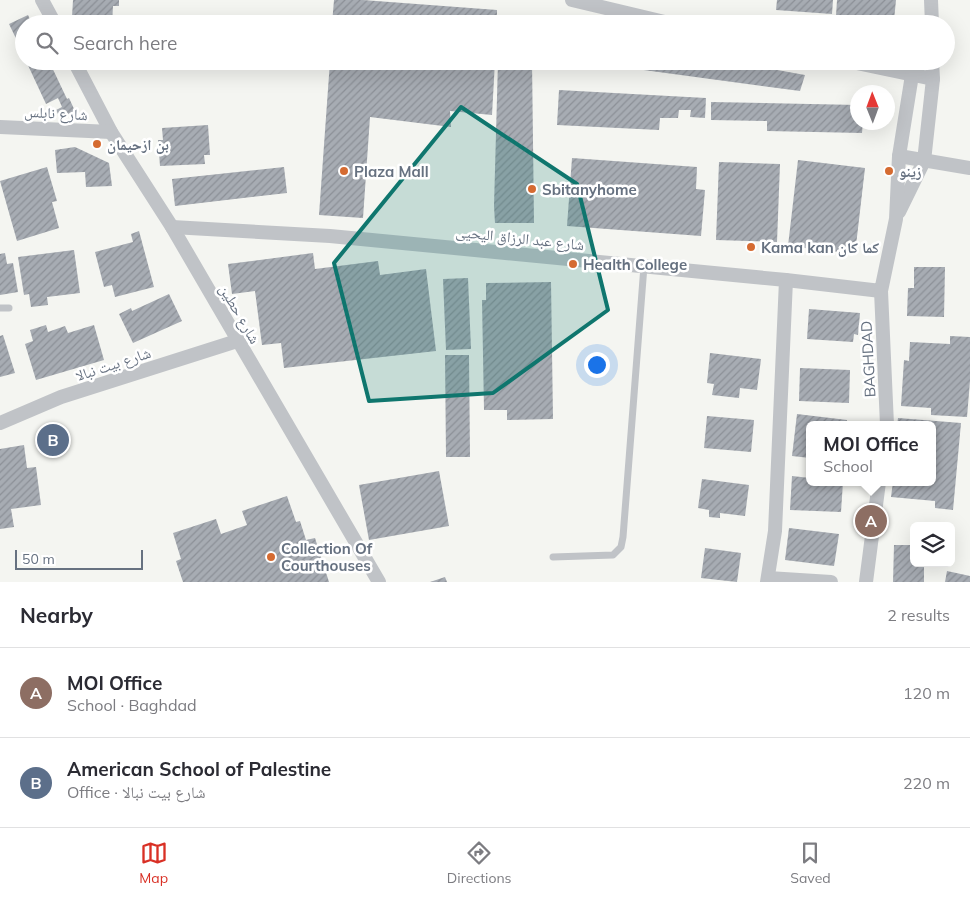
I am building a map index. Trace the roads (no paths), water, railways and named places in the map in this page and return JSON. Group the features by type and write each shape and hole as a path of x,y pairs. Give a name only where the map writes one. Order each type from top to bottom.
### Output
{"street":[{"path":"42,0 50,15"},
{"path":"572,0 635,15"},
{"name":"شارع حطين","path":"79,70 111,132 172,228 379,582"},
{"path":"881,291 896,219 899,156 914,70"},
{"path":"917,70 933,79"},
{"path":"896,219 924,161 932,70"},
{"name":"شارع نابلس","path":"0,126 111,132"},
{"path":"899,156 970,168"},
{"name":"شارع عبد الرزاق اليحيى","path":"172,228 330,236 786,280 881,291"},
{"path":"786,280 775,531 768,580 831,582"},
{"name":"BAGHDAD","path":"881,291 887,421"},
{"name":"شارع بيت نبالا","path":"0,422 61,398 237,341"},
{"path":"866,582 878,486"}],"lane":[{"path":"553,557 613,555 620,547 623,537 644,266"},
{"path":"0,308 8,308"}],"place":[{"name":"بن ازحيمان","path":"97,144"},
{"name":"Plaza Mall","path":"344,171"},
{"name":"زينو","path":"889,171"},
{"name":"Sbitanyhome","path":"532,189"},
{"name":"Kama kan كما كان","path":"751,247"},
{"name":"Health College","path":"573,264"},
{"name":"American School of Palestine","path":"53,440"},
{"name":"MOI Office","path":"871,521"},
{"name":"Collection Of Courthouses","path":"271,557"}]}
